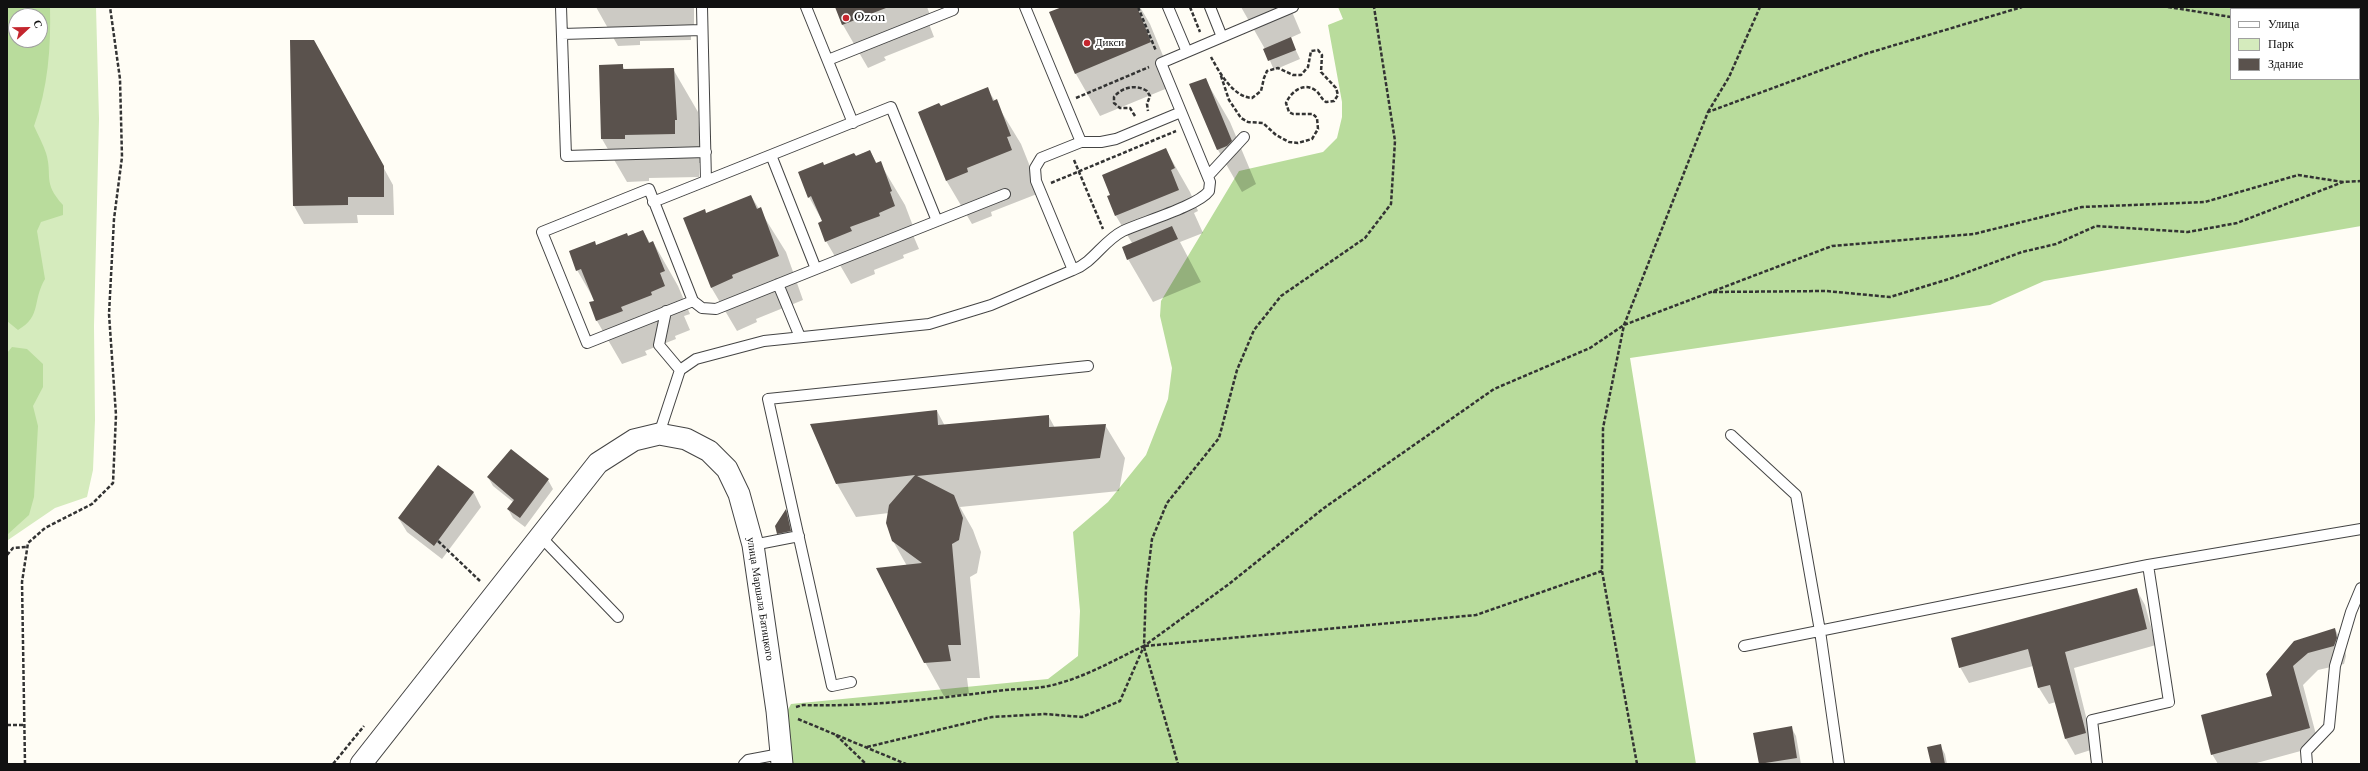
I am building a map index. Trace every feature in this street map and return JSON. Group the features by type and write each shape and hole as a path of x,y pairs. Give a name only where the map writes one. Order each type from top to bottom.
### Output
{"street":[{"path":"361,764 598,463 634,440 658,434"},
{"name":"улица Маршала Батицкого","path":"658,434 686,439 709,451 728,469 739,494 753,545 777,711 781,759"}],"lane":[{"path":"561,7 566,156 706,152"},
{"path":"702,7 706,181"},
{"path":"806,7 853,123"},
{"path":"828,60 953,10 952,7"},
{"path":"1025,7 1081,142"},
{"path":"1168,7 1187,52"},
{"path":"1210,7 1222,37"},
{"path":"658,434 680,370 696,359 764,341 929,324 991,305 1086,264 1108,242 1125,230 1205,196 1210,187 1208,176 1161,63 1293,7"},
{"path":"562,34 702,30"},
{"path":"654,202 891,107 937,221"},
{"path":"1073,270 1039,188 1034,172 1037,163 1041,158 1081,142 1106,142 1181,112"},
{"path":"1208,176 1226,151 1244,137"},
{"path":"771,155 816,269"},
{"path":"693,300 587,343 542,232 648,189 693,300 702,308 716,309 1006,194"},
{"path":"778,284 800,337"},
{"path":"666,311 659,345 680,370"},
{"path":"851,682 832,686 768,399 1088,366"},
{"path":"1731,435 1796,495 1820,631 1839,764"},
{"path":"1744,646 2148,565 2361,529"},
{"path":"540,536 618,617"},
{"path":"753,545 799,536"},
{"path":"2097,764 2092,720 2169,702 2148,565"},
{"path":"2307,764 2306,751 2329,727 2335,666 2351,612 2361,588"},
{"path":"744,764 748,760 781,759"}],"path":[{"path":"25,764 22,582 26,547 28,543 45,528 92,504 113,483 116,415 109,314 114,219 122,157 120,79 110,7"},
{"path":"1065,102 1161,63 1138,7"},
{"path":"1178,764 1144,646 1146,588 1152,538 1167,503 1219,438 1237,370 1254,330 1281,296 1365,238 1391,204 1395,141 1374,7"},
{"path":"1637,764 1602,571 1603,428 1624,325 1708,112 1729,77 1760,7"},
{"path":"1708,112 1865,54 2022,7"},
{"path":"2168,7 2230,16"},
{"path":"1316,50 1322,55 1322,72 1336,88 1338,95 1334,101 1326,102 1315,90 1307,87 1297,90 1290,95 1286,103 1289,112 1295,114 1312,113 1316,117 1318,123 1318,132 1314,138 1295,143 1276,135 1263,123 1248,122 1237,115 1227,96 1220,73 1238,91 1252,98 1261,91 1267,71 1278,68 1293,75 1301,75 1308,67 1311,51 1316,50"},
{"path":"1141,129 1132,110 1128,107 1118,108 1114,103 1114,97 1122,90 1134,87 1147,91 1150,96 1147,107 1153,124"},
{"path":"1039,188 1187,127"},
{"path":"1069,147 1108,242"},
{"path":"777,711 803,705 855,706 963,696 998,690 1034,690 1061,683 1144,646 1229,584 1324,508 1494,389 1590,348 1624,325 1832,246 1974,234 2082,207 2205,202 2298,175 2343,182 2361,181"},
{"path":"1711,292 1826,291 1890,297 1950,279 2022,252 2056,244 2096,226 2188,232 2237,222 2343,182"},
{"path":"438,541 480,581"},
{"path":"7,555 13,548 26,547"},
{"path":"1144,646 1476,615 1602,571"},
{"path":"867,747 992,717 1045,714 1082,717 1120,701 1144,646"},
{"path":"777,711 834,733 906,764"},
{"path":"7,725 25,725"},
{"path":"834,733 866,764"}],"green space":[{"path":"7,7 96,7 99,119 94,326 95,420 93,470 87,497 55,508 8,540"},
{"path":"7,7 50,7 48,68 43,97 34,126 46,153 50,185 63,205 63,215 41,222 37,231 45,279 41,287 34,314 26,325 18,330 7,321"},
{"path":"1338,7 2361,7 2361,226 2044,281 1990,305 1630,358 1696,764 789,764 781,723 791,704 1048,679 1078,656 1080,611 1073,532 1108,502 1146,455 1168,399 1172,368 1160,316 1161,301 1239,171 1323,152 1337,138 1342,117 1342,102 1328,25 1343,19"},
{"path":"12,347 27,349 43,364 43,387 33,406 38,426 34,497 29,515 8,534 7,353"}],"building":[{"path":"835,7 886,7 886,8 842,25"},
{"path":"1062,7 1137,7 1151,42 1075,74 1049,12"},
{"path":"1291,37 1296,50 1268,61 1263,49"},
{"path":"290,40 314,40 384,166 384,197 348,197 348,205 293,206"},
{"path":"623,64 623,69 674,68 677,120 675,120 675,134 625,135 625,139 601,139 599,65"},
{"path":"1206,78 1232,141 1227,146 1217,150 1189,84"},
{"path":"988,87 993,101 997,99 1011,136 1007,137 1012,150 967,168 968,172 946,181 918,112 939,103 941,106"},
{"path":"1166,148 1175,168 1171,170 1179,190 1115,216 1107,196 1110,195 1102,175"},
{"path":"870,150 876,163 881,161 892,191 890,192 895,206 879,213 880,216 850,227 852,231 825,242 818,223 822,221 811,196 808,198 798,172 823,162 824,165 854,153 856,156"},
{"path":"751,195 757,209 761,207 779,256 732,275 733,278 711,288 683,218 705,209 706,213"},
{"path":"1172,226 1178,239 1127,260 1122,247"},
{"path":"643,230 649,243 653,241 665,271 660,273 665,286 651,292 652,295 621,307 623,311 596,321 589,302 594,301 581,269 576,271 569,251 595,241 596,245 627,233 628,236"},
{"path":"937,410 938,425 1049,415 1049,427 1106,424 1100,458 917,476 954,495 963,518 959,540 952,544 961,645 948,645 951,661 924,663 876,568 922,563 892,541 886,523 889,505 915,475 836,484 810,424"},
{"path":"511,449 549,479 520,518 507,509 514,500 487,477"},
{"path":"438,465 474,492 434,546 398,518"},
{"path":"786,509 791,531 777,534 775,526"},
{"path":"2137,588 2147,629 2065,652 2086,733 2065,739 2050,685 2038,688 2028,649 1959,668 1951,638"},
{"path":"2335,628 2337,638 2334,646 2308,653 2293,666 2310,728 2211,755 2201,715 2272,696 2266,674 2294,641"},
{"path":"1792,726 1797,758 1759,764 1753,733"},
{"path":"1941,744 1945,764 1931,764 1927,747"}],"place":[{"name":"Ozon","path":"846,18"},
{"name":"Дикси","path":"1087,43"}]}
